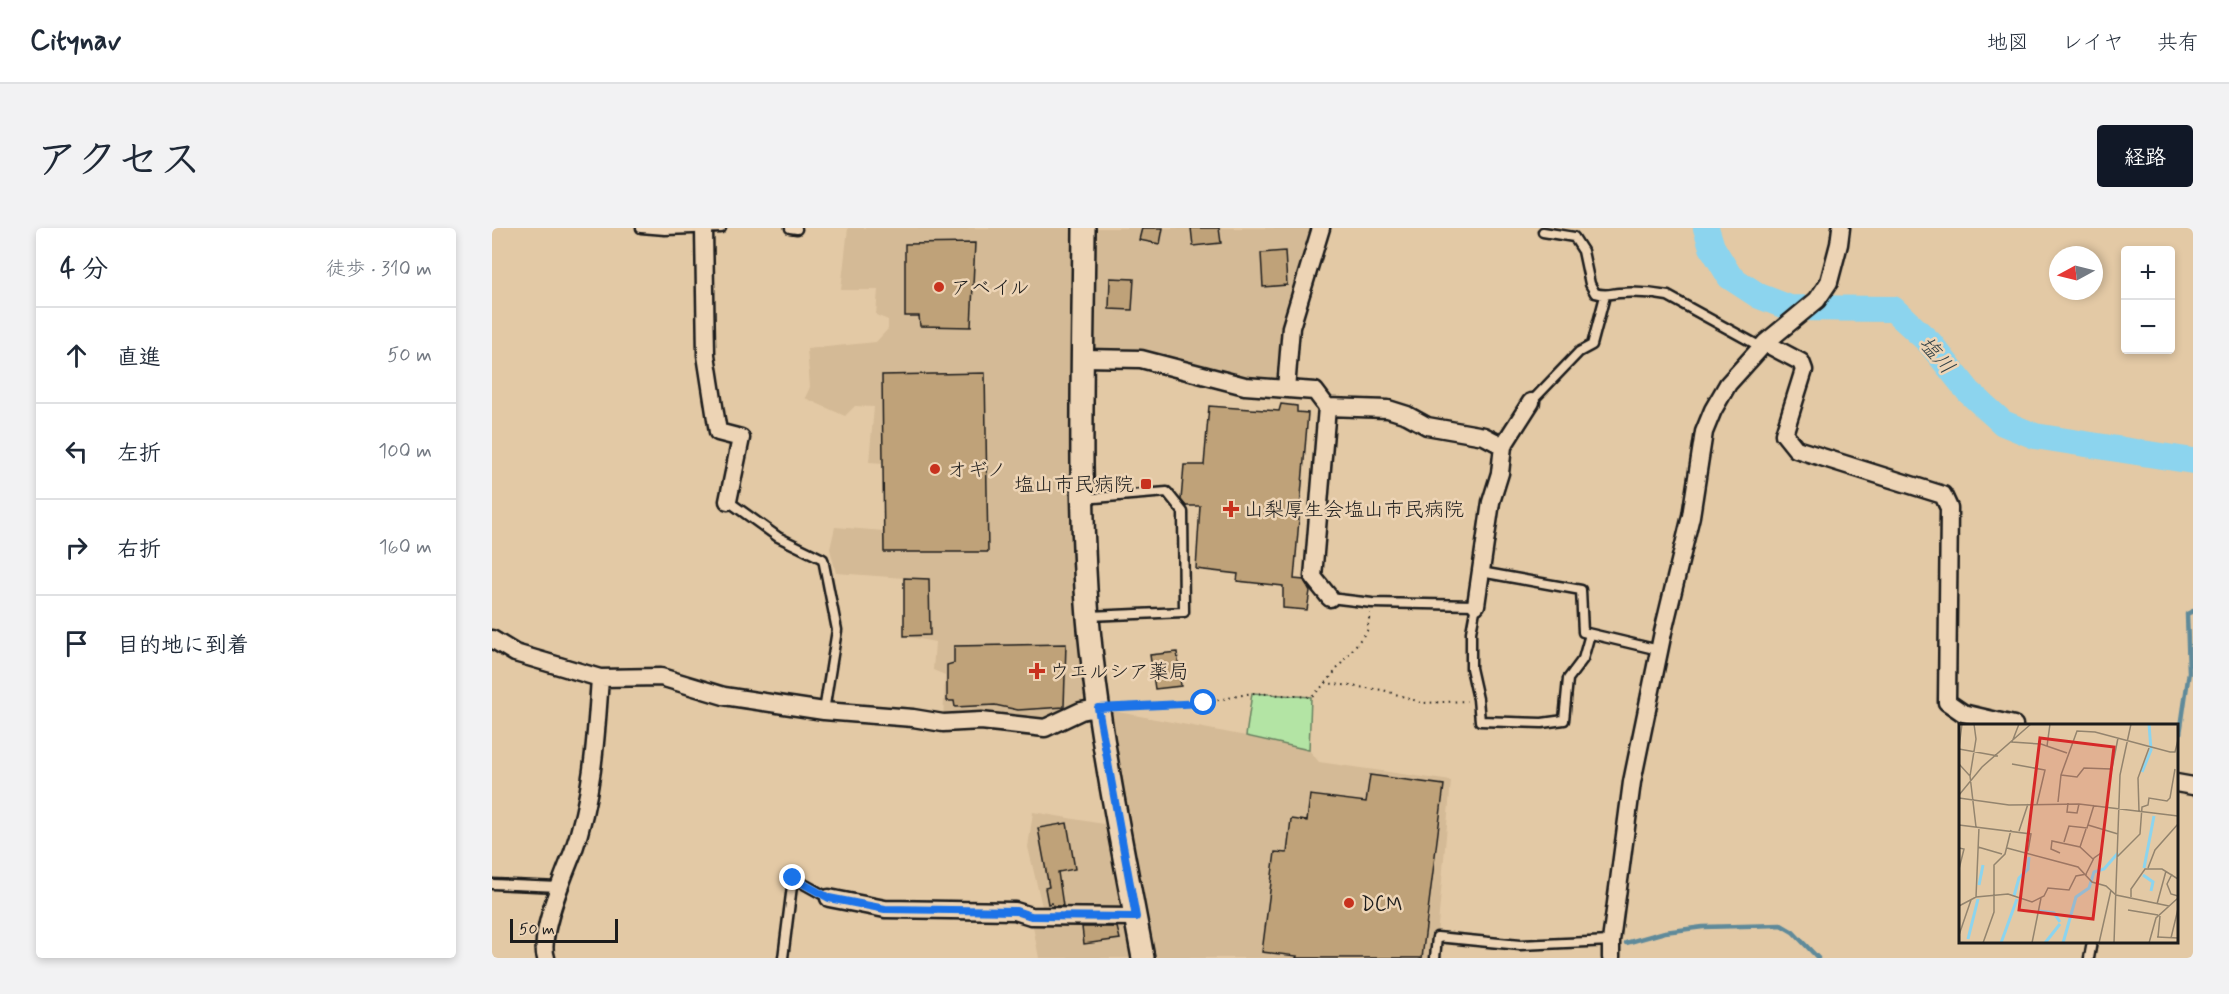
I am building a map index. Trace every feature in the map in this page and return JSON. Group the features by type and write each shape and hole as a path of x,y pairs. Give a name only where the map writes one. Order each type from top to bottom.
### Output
{"street":[{"path":"1084,228 1083,499 1088,616 1098,708 1143,958"},
{"path":"1286,389 1291,327 1321,228"},
{"path":"1611,950 1632,782 1690,516 1704,432 1728,384 1763,345 1817,300 1829,282 1841,228"},
{"path":"704,229 706,355 718,432 741,438 728,501"},
{"path":"1763,345 1801,362 1804,370 1784,434 1796,448 1942,495 1949,508 1947,702 1963,713 2006,724"},
{"path":"1083,358 1141,359 1245,386 1315,391 1327,407 1313,577 1330,598"},
{"path":"1476,605 1491,502 1500,473 1503,446 1531,402"},
{"path":"1327,407 1388,409 1407,415 1427,426 1484,436 1503,446"},
{"path":"492,639 515,653 600,678 661,677 724,696 824,711 913,718 943,723 981,721 1045,728 1081,711 1098,708"},
{"path":"546,958 545,937 588,799 596,738 600,678"},
{"path":"2178,783 2193,786"},
{"path":"829,898 885,909 1016,911 1031,916 1136,917"}],"lane":[{"path":"641,228 721,228"},
{"path":"790,228 797,229"},
{"path":"1543,232 1574,237 1583,251 1590,284 1595,293 1605,296 1617,293 1652,293 1668,296 1763,345"},
{"path":"1531,402 1580,352 1592,345 1605,296"},
{"path":"1083,499 1167,492 1183,512 1184,612 1088,616"},
{"path":"728,501 778,537 823,559 837,630 824,711"},
{"path":"1481,572 1581,590 1583,632 1659,650"},
{"path":"1330,598 1372,603 1476,605 1471,632 1471,668 1479,701 1480,721 1542,723 1564,720 1568,680 1583,659 1590,634"},
{"path":"783,958 793,878 829,898"},
{"path":"492,884 559,887"},
{"path":"1435,958 1437,937 1611,950"},
{"path":"2089,958 2092,943"}],"path":[{"path":"1098,708 1204,703 1252,693 1311,698 1326,683 1366,631 1372,603"},
{"path":"1326,683 1383,690 1423,703 1479,701"}],"shaded area":[{"path":"848,228 1321,228 1286,389 1141,359 1083,358 1097,708 1309,750 1319,762 1451,781 1435,958 1039,958 1031,916 1044,915 1028,847 1033,812 1103,824 1117,817 1098,709 1045,728 943,723 945,675 933,670 935,642 904,636 904,578 836,573 830,549 835,527 884,531 883,463 869,462 874,407 855,406 845,416 805,398 810,387 807,349 876,342 888,329 888,320 876,315 878,290 841,290"}],"green space":[{"path":"1252,693 1311,697 1309,750 1246,736"}],"building":[{"path":"1142,228 1163,228 1160,244 1139,240"},
{"path":"1191,228 1219,228 1221,243 1193,246"},
{"path":"975,243 971,327 920,326 919,316 905,316 905,244"},
{"path":"1285,251 1287,285 1263,287 1261,253"},
{"path":"1110,278 1134,279 1132,310 1109,309"},
{"name":"オギノ","path":"985,373 988,552 884,552 882,375"},
{"path":"1281,404 1297,406 1297,412 1308,413 1294,579 1304,580 1310,591 1307,610 1283,608 1283,586 1237,581 1238,574 1196,569 1200,506 1186,506 1181,500 1184,465 1204,465 1209,406 1279,411"},
{"path":"904,578 929,579 930,635 904,636"},
{"path":"1066,644 1064,707 1018,710 995,705 955,707 954,701 947,701 947,665 954,663 954,646"},
{"path":"1177,652 1181,686 1155,689 1150,655"},
{"name":"DCM","path":"1370,775 1444,785 1422,958 1296,958 1297,956 1262,952 1275,852 1287,853 1291,819 1307,821 1310,795 1366,802"},
{"path":"1067,823 1075,869 1058,872 1063,906 1053,906 1052,903 1048,904 1045,888 1049,887 1038,828"},
{"path":"1082,927 1117,927 1120,939 1084,944"}],"waterway":[{"name":"塩川","path":"1706,228 1712,247 1730,277 1759,296 1790,308 1893,309 1930,343 1969,392 2003,423 2035,436 2193,461"},
{"path":"2178,747 2189,672 2187,614 2193,611"},
{"path":"1626,943 1665,932 1703,927 1781,925 1793,932 1818,958"}],"place":[{"name":"アベイル","path":"939,287"},
{"name":"オギノ","path":"935,469"},
{"name":"塩山市民病院","path":"1146,484"},
{"name":"山梨厚生会塩山市民病院","path":"1231,509"},
{"name":"ウエルシア薬局","path":"1037,671"},
{"name":"DCM","path":"1349,903"}],"route":[{"path":"793,878 829,898 885,909 1016,911 1031,916 1136,917 1098,708 1204,703"}]}
